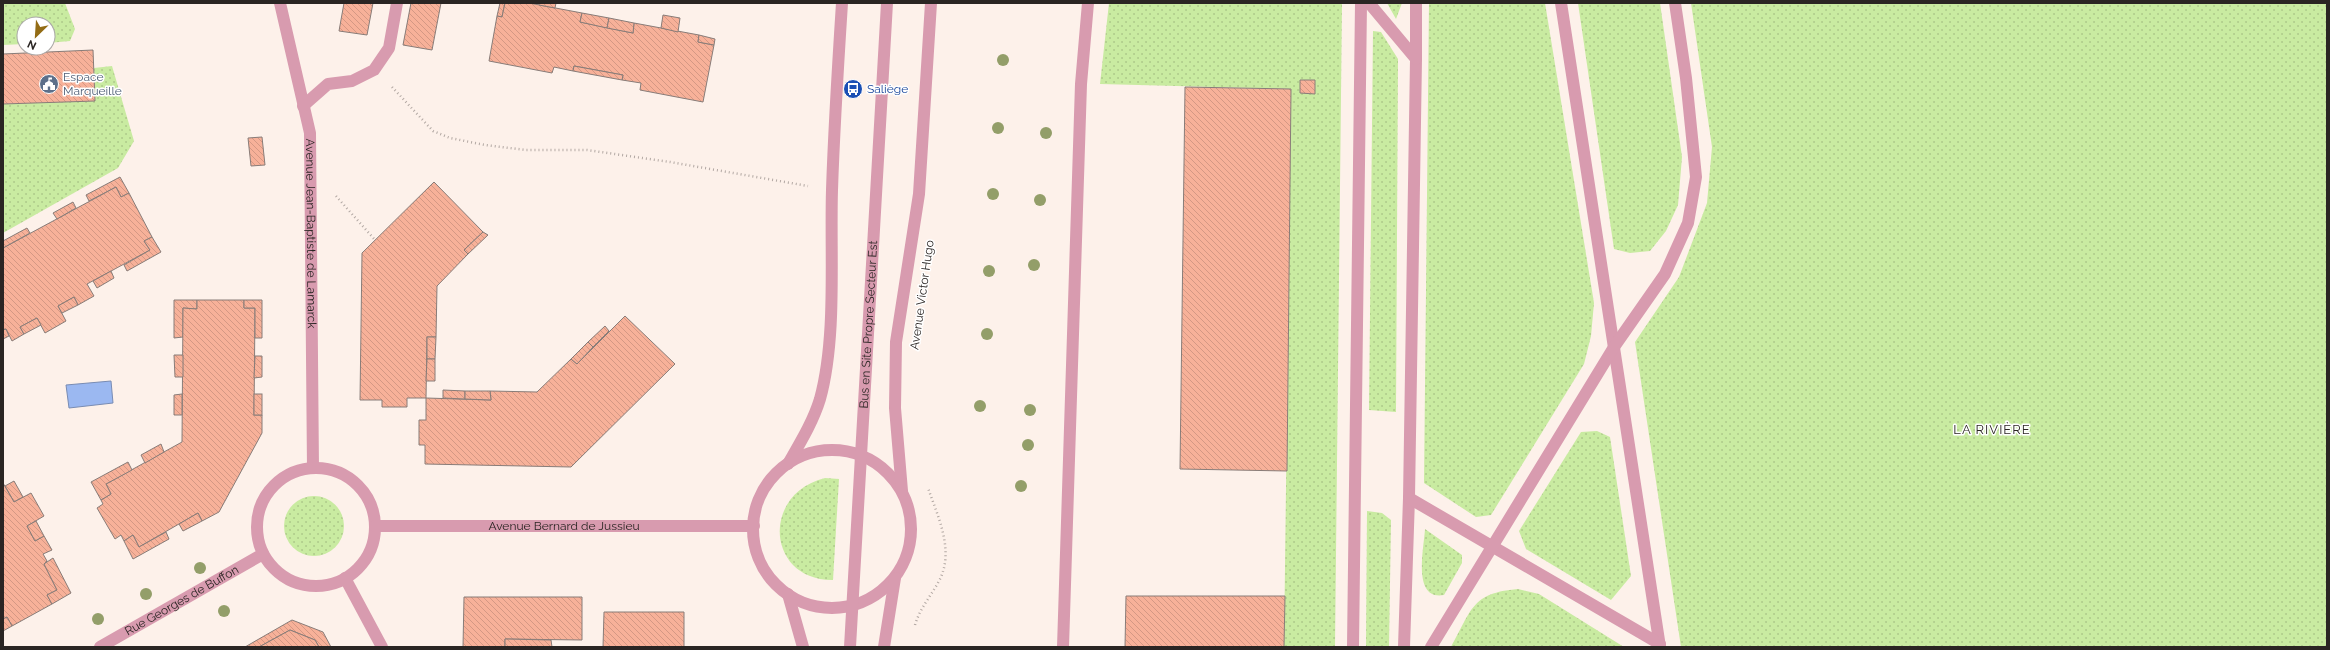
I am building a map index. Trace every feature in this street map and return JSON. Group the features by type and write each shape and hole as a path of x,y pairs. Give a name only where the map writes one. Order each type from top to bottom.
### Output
{"street":[{"name":"Avenue Jean-Baptiste de Lamarck","path":"280,3 310,133 313,468"},
{"path":"303,106 328,84 352,81 374,70 388,48 397,3"},
{"path":"787,465 804,456 822,451 841,451 860,455 877,464 891,477 902,492 911,520 910,542 905,561 895,578 883,590 868,600 852,606 835,608 818,607 803,602 788,594 773,581 762,564 755,546 755,512 767,485 787,465 806,433 820,399 826,368 830,312 832,190 842,3"},
{"name":"Bus en Site Propre Secteur Est","path":"850,647 887,3"},
{"name":"Avenue Victor Hugo","path":"902,492 896,415 896,342 919,194 931,3"},
{"path":"1063,647 1081,84 1088,3"},
{"path":"1353,647 1361,3"},
{"path":"1369,3 1416,59"},
{"path":"1404,647 1409,498 1416,3"},
{"path":"1561,3 1660,646"},
{"path":"1431,647 1614,347 1665,274 1688,223 1696,177 1686,78 1674,3"},
{"path":"313,468 329,469 344,475 357,484 366,496 372,511 375,526 373,542 367,556 357,569 345,578 327,585 308,586 290,580 274,569 263,554 257,538 256,521 261,505 269,490 281,479 296,471 313,468"},
{"path":"1409,498 1493,546 1660,646"},
{"name":"Avenue Bernard de Jussieu","path":"375,526 754,526"},
{"name":"Rue Georges de Buffon","path":"100,647 263,554"},
{"path":"345,578 382,647"},
{"path":"884,647 895,578"},
{"path":"788,594 803,647"}],"path":[{"path":"374,70 433,131 450,138 526,150 588,150 670,162 832,190"},
{"path":"311,195 337,196 375,240"},
{"path":"914,628 926,601 940,580 944,564 945,539 926,481"}],"green space":[{"path":"3,3 65,3 75,29 70,41 56,42 56,16 16,16 16,44 3,45"},
{"path":"1109,3 1342,3 1335,647 1284,647 1291,89 1100,84"},
{"path":"1387,3 1402,3 1396,19"},
{"path":"1429,3 1545,3 1594,303 1591,336 1584,364 1491,515 1476,517 1424,483"},
{"path":"1578,3 1660,3 1682,157 1678,205 1666,231 1650,251 1630,253 1614,249"},
{"path":"1691,3 2327,3 2327,647 1681,647 1635,342 1679,277 1707,203 1712,147"},
{"path":"1373,31 1381,32 1398,59 1396,412 1369,410"},
{"path":"112,66 134,141 118,168 3,233 3,104 95,101 94,68"},
{"path":"1597,431 1610,437 1631,576 1611,600 1526,549 1519,531 1581,432"},
{"path":"825,478 839,479 833,580 811,577 795,567 784,552 780,535 782,518 790,501 804,487"},
{"path":"314,496 326,498 339,509 342,514 344,526 342,538 331,551 326,554 314,556 302,554 289,543 286,538 284,526 286,514 297,501 302,498"},
{"path":"1367,511 1382,513 1391,520 1389,647 1366,647"},
{"path":"1425,529 1462,555 1462,563 1444,595 1434,595 1427,590 1424,582 1422,560"},
{"path":"1518,589 1539,594 1624,647 1451,647 1469,613 1482,599 1502,591"}],"water":[{"path":"111,381 113,403 69,408 66,385"}],"building":[{"path":"344,3 373,3 367,35 339,31"},
{"path":"411,3 441,3 432,50 403,45"},
{"path":"500,3 505,3 502,17 497,16"},
{"path":"505,3 529,3 582,13 580,22 633,33 634,23 699,35 698,42 714,45 703,102 640,90 641,83 622,80 623,75 574,66 573,71 554,67 552,73 489,61 497,16 502,17"},
{"path":"539,3 556,3 555,8 539,5"},
{"path":"582,13 609,18 607,28 580,22"},
{"path":"663,15 680,18 678,32 661,28"},
{"path":"609,18 634,23 633,33 607,28"},
{"path":"699,35 715,39 714,45 698,42"},
{"name":"Espace Marqueille","path":"93,50 95,101 3,104 3,54 16,53 16,56 56,56 56,52"},
{"path":"574,66 623,75 622,80 573,71"},
{"path":"1300,80 1315,80 1315,94 1300,93"},
{"path":"1185,87 1291,89 1287,471 1180,469"},
{"path":"262,137 265,165 251,166 248,138"},
{"path":"120,177 129,193 121,197 116,187 89,201 86,195"},
{"path":"434,182 483,232 464,250 468,254 437,286 436,337 427,337 426,398 407,398 407,407 382,407 382,400 360,400 362,253"},
{"path":"116,187 121,197 129,193 152,237 144,241 150,250 87,284 94,296 78,305 74,297 58,306 66,321 45,333 37,318 20,327 24,334 12,341 6,329 3,330 3,248"},
{"path":"73,202 76,208 57,219 53,213"},
{"path":"27,228 30,233 3,248 3,241"},
{"path":"483,232 488,235 468,254 464,250"},
{"path":"152,237 161,252 127,271 124,265 150,250 144,241"},
{"path":"111,271 114,278 97,288 93,281"},
{"path":"74,297 78,305 62,313 58,306"},
{"path":"174,300 197,300 197,309 183,308 183,337 174,338"},
{"path":"197,300 244,300 244,308 255,308 254,415 262,415 262,433 219,512 202,521 198,513 139,547 133,535 124,541 121,535 115,539 97,508 103,504 101,500 111,494 106,484 182,442 183,308 197,309"},
{"path":"244,300 262,300 262,338 255,338 255,308 244,308"},
{"path":"625,316 675,364 571,467 425,464 425,445 419,445 419,420 426,420 426,398 491,400 490,391 537,392 571,359 577,364"},
{"path":"37,318 41,325 24,334 20,327"},
{"path":"605,326 609,331 593,347 588,342"},
{"path":"6,329 9,336 3,339 3,330"},
{"path":"427,337 436,337 435,359 427,359"},
{"path":"588,342 593,347 577,364 571,359"},
{"path":"174,355 183,355 183,377 175,377"},
{"path":"255,356 262,356 262,377 254,378"},
{"path":"427,359 435,359 435,381 426,381"},
{"path":"443,390 465,391 465,399 443,398"},
{"path":"465,391 490,391 491,400 465,399"},
{"path":"182,394 182,415 174,415 174,395"},
{"path":"254,394 262,394 262,415 254,415"},
{"path":"161,444 164,452 145,463 141,455"},
{"path":"128,462 132,470 106,484 111,494 101,500 91,482"},
{"path":"14,481 23,497 14,502 5,486"},
{"path":"3,483 14,502 31,493 44,516 27,526 35,541 44,536 52,550 43,554 47,561 44,564 57,590 47,595 52,604 12,626 7,617 3,619"},
{"path":"198,513 202,521 183,531 179,524"},
{"path":"36,521 44,536 35,541 27,526"},
{"path":"166,532 169,539 133,559 124,541 133,535 139,547"},
{"path":"53,558 71,593 52,604 47,595 57,590 44,564"},
{"path":"1126,596 1285,596 1284,647 1125,647"},
{"path":"464,597 582,597 582,640 505,639 505,647 463,647"},
{"path":"604,612 684,612 684,647 603,647"},
{"path":"7,617 12,626 3,631 3,619"},
{"path":"292,620 323,632 331,647 319,647 315,640 290,630 259,647 245,647"},
{"path":"290,630 315,640 319,647 259,647"},
{"path":"505,639 551,640 552,647 505,647"}],"place":[{"name":"Espace Marqueille","path":"49,84"},
{"name":"Saliège","path":"853,89"}],"district":[{"name":"LA RIVIÈRE","path":"1992,429"}]}
